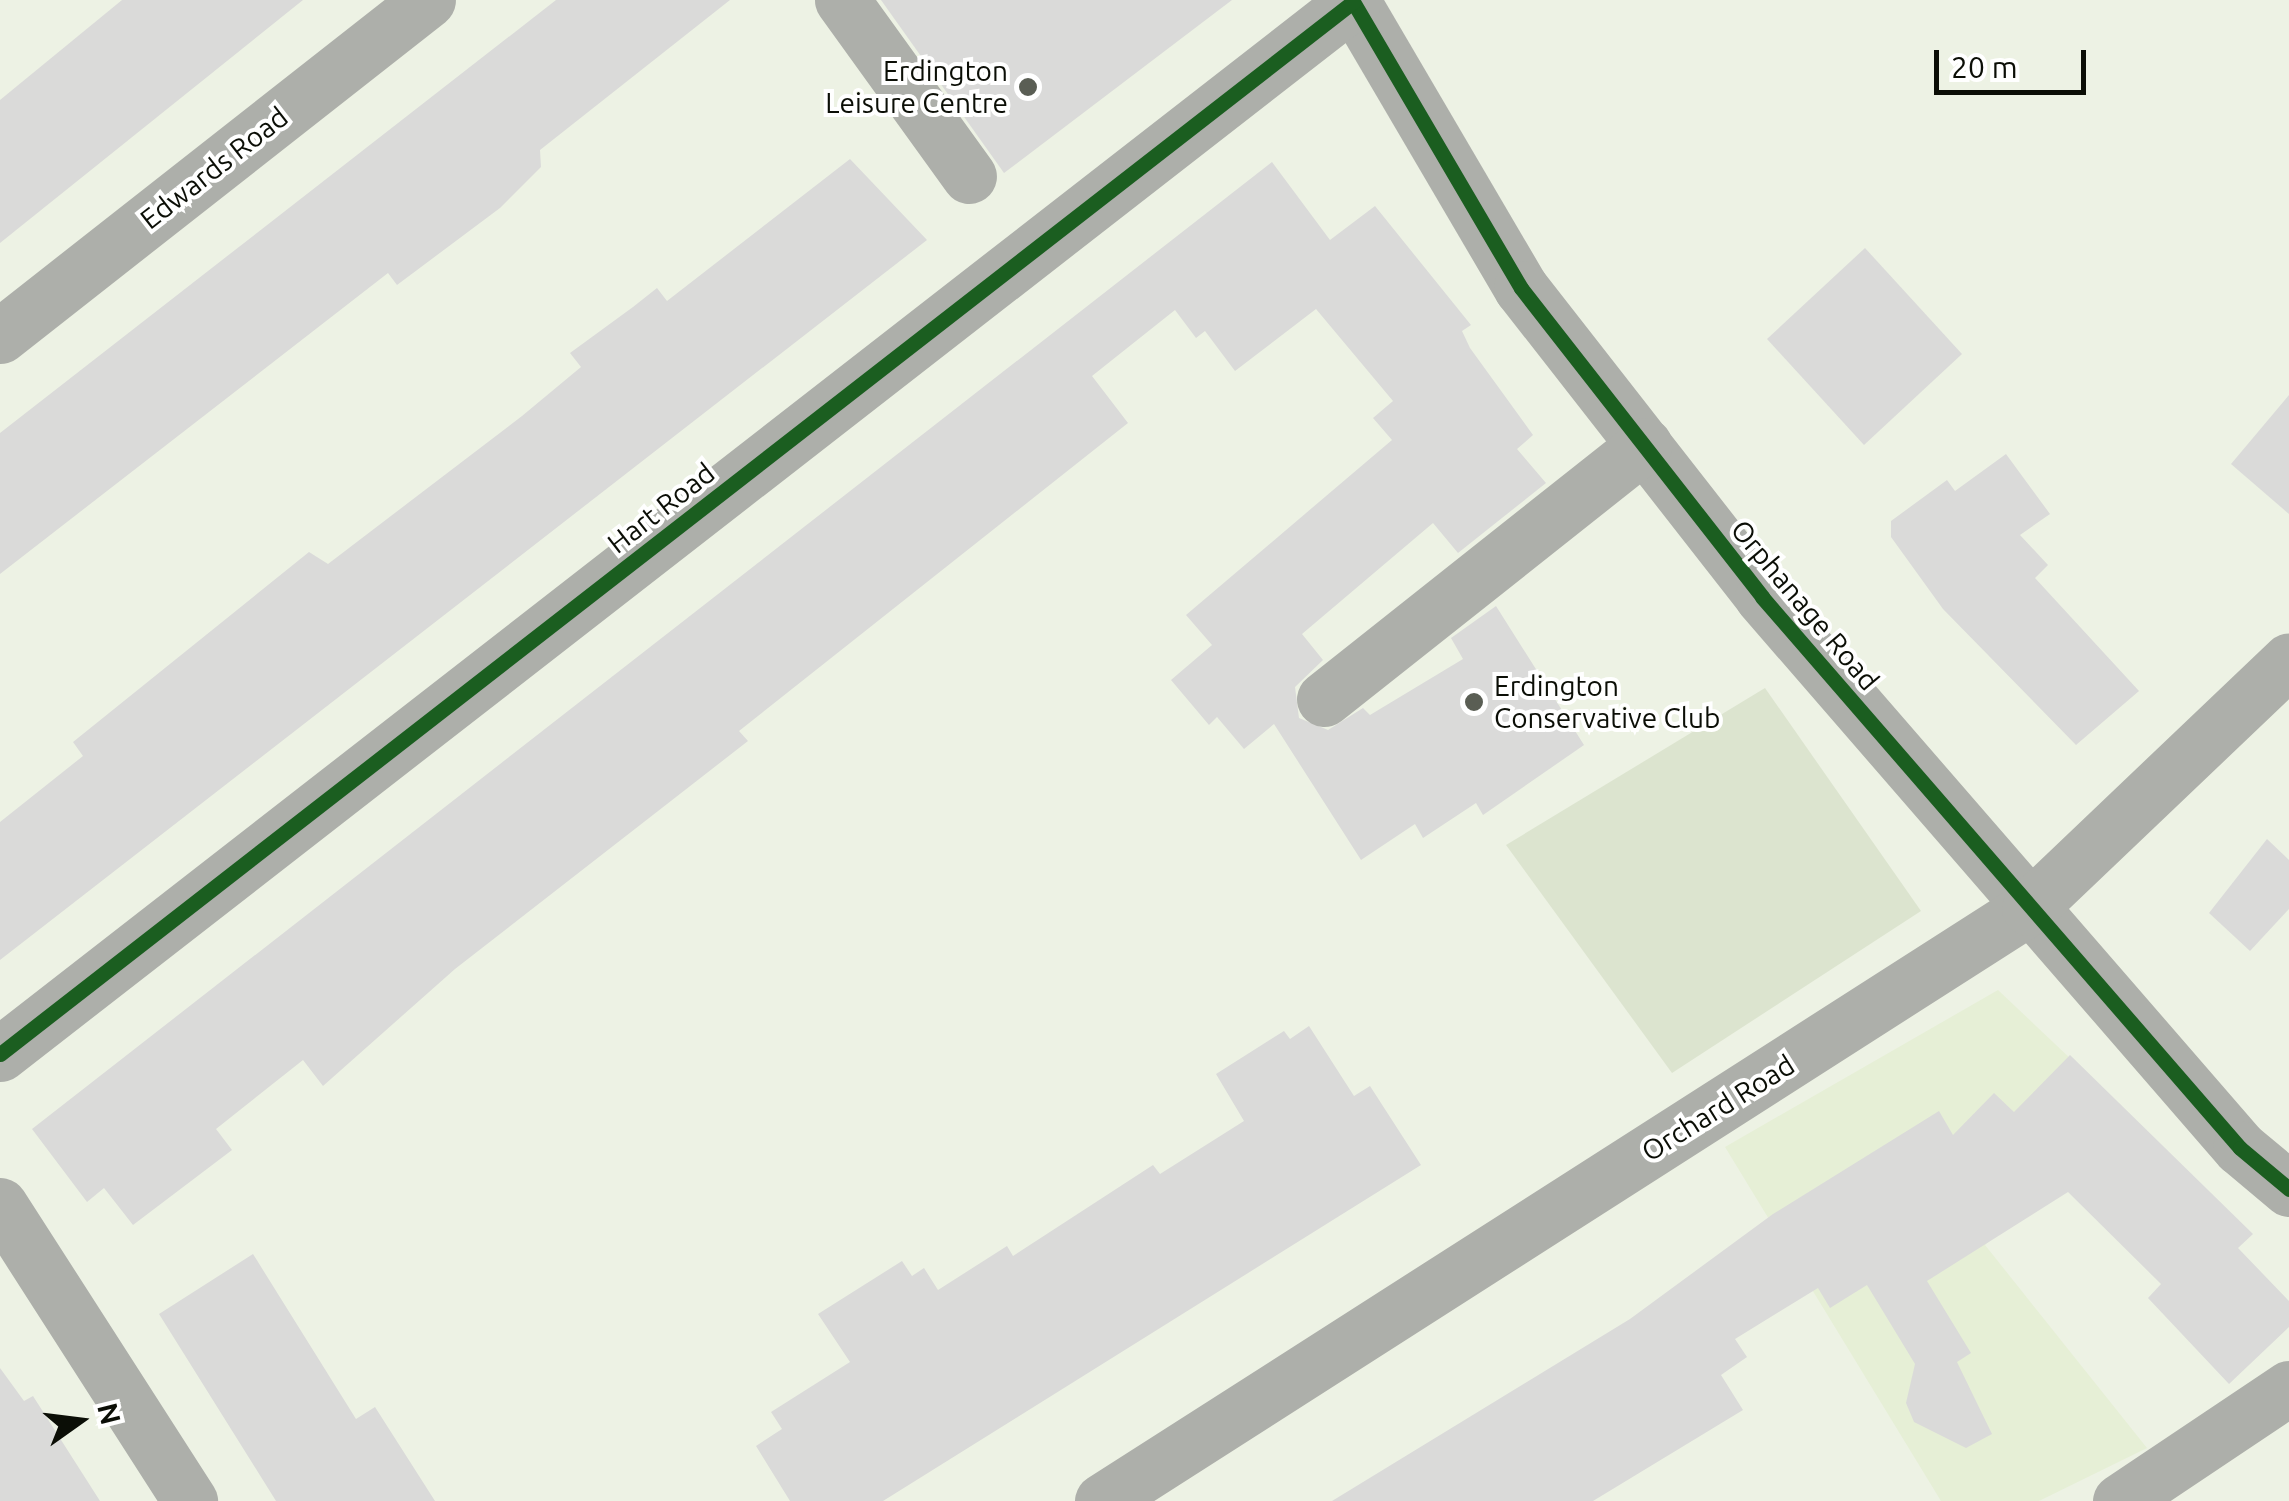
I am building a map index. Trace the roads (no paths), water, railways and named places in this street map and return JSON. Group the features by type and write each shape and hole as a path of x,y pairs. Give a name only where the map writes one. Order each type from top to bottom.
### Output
{"street":[{"name":"Edwards Road","path":"0,336 428,0"},
{"path":"842,0 970,176"},
{"name":"Orphanage Road","path":"1352,1 1520,288 1644,445 2030,908 2240,1148 2289,1189"},
{"name":"Hart Road","path":"0,1054 1352,1"},
{"path":"1324,699 1644,445"},
{"name":"Orchard Road","path":"1102,1501 2030,908 2289,660"},
{"path":"0,1206 190,1501"},
{"path":"2120,1501 2289,1388"}],"place":[{"name":"Erdington Leisure Centre","path":"1028,87"},
{"name":"Erdington Conservative Club","path":"1474,702"}]}
